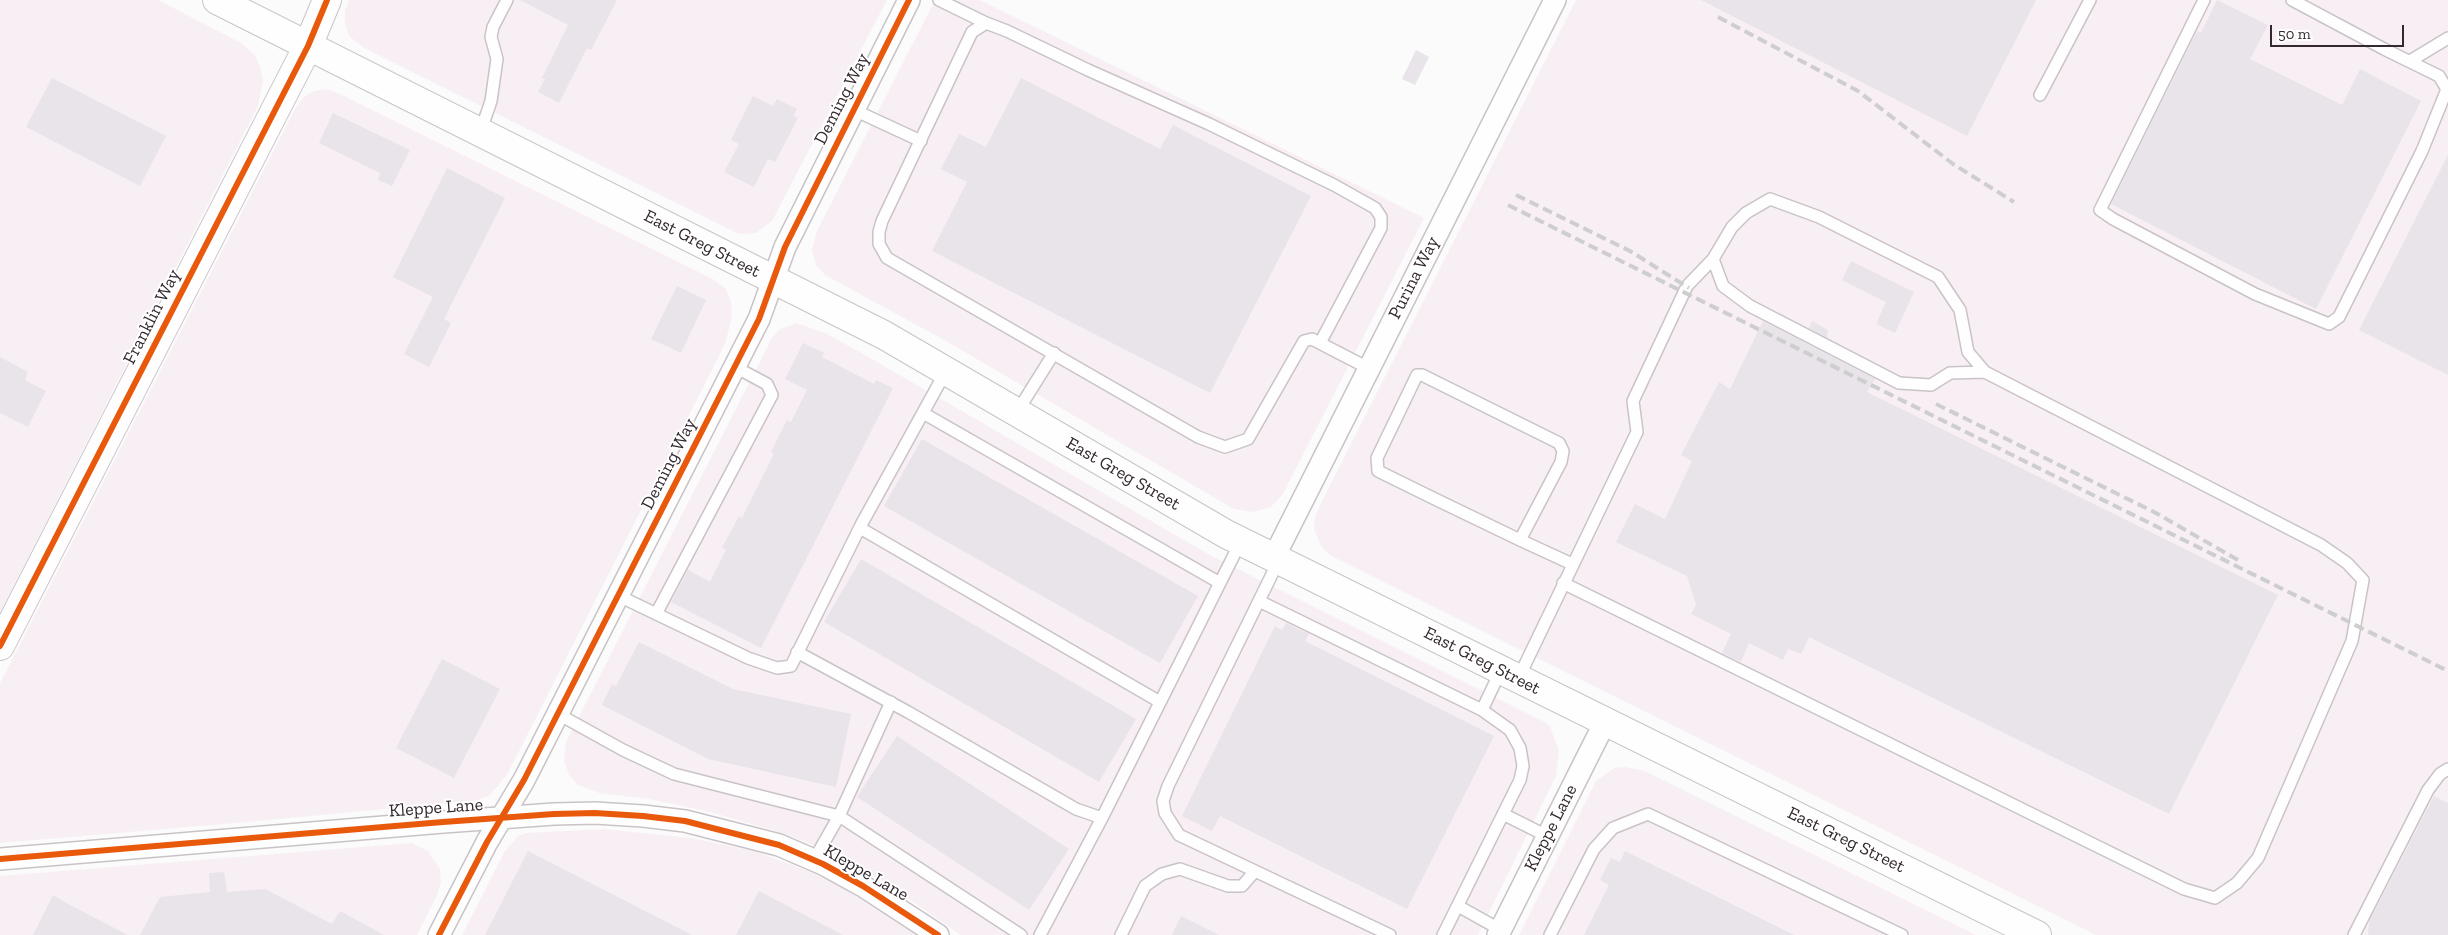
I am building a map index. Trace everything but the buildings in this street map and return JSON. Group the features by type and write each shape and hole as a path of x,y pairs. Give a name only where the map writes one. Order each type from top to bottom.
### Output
{"main road":[{"name":"East Greg Street","path":"216,0 884,335 1241,541 2037,935"},
{"name":"Franklin Way","path":"0,646 308,46 327,0"}],"street":[{"name":"Deming Way","path":"439,935 487,842 524,780 735,367 759,319 785,247 909,0"},
{"name":"Purina Way","path":"1276,558 1368,368 1555,0"},
{"name":"Kleppe Lane","path":"1499,932 1605,722"},
{"name":"Kleppe Lane","path":"0,859 502,818 594,813 659,818 735,832 779,845 814,860 863,886 938,935"}],"lane":[{"path":"480,133 491,101 497,59 491,37 493,27 507,0"},
{"path":"939,0 1210,124 1334,185 1375,208 1381,217 1381,228 1320,343"},
{"path":"2040,95 2090,0"},
{"path":"2204,0 2100,210 2112,219 2254,294 2330,324 2339,318 2422,151 2447,89 2439,76 2292,0"},
{"path":"986,23 972,32 882,221 879,232 879,244 883,255 1198,437 1225,447 1248,439 1304,341 1312,339 1368,368"},
{"path":"2410,61 2448,38"},
{"path":"854,110 921,141"},
{"path":"1482,710 1510,674 1563,583 1637,432 1633,401 1687,286 1712,259 1732,226 1746,213 1770,199 1819,217 1938,277 1960,310 1968,352 1985,372 2321,545 2347,563 2363,580 2352,641 2258,858 2237,883 2215,898 2184,889 1563,583"},
{"path":"1712,259 1723,286 1750,306 1899,383 1931,384 1950,373 1985,372"},
{"path":"1017,412 1054,353"},
{"path":"656,614 772,395 767,384 735,367"},
{"path":"618,596 748,658 777,668 791,666 860,528 946,371"},
{"path":"1520,540 1561,462 1563,452 1559,443 1422,375 1417,375 1376,458 1378,471 1520,540 1572,564"},
{"path":"924,413 1220,582"},
{"path":"860,528 1160,702"},
{"path":"1040,935 1102,818 1241,541"},
{"path":"1276,558 1259,601 1168,786 1163,801 1165,813 1178,835 1390,935"},
{"path":"1259,601 1482,710 1510,730 1520,748 1523,766 1520,780 1443,935"},
{"path":"798,652 891,702 1076,809 1102,818"},
{"path":"814,860 839,816 891,702"},
{"path":"558,714 624,750 674,774 839,816 1021,935"},
{"path":"2354,935 2428,790 2440,774 2448,769"},
{"path":"1503,814 1548,836"},
{"path":"1550,935 1594,848 1613,828 1648,814 1902,935"},
{"path":"1121,935 1145,886 1162,874 1180,869 1228,886 1242,886 1255,871"},
{"path":"1458,906 1499,932"}],"shaded area":[{"path":"0,0 158,0 241,43 254,54 261,68 263,82 258,106 0,613"},
{"path":"349,0 887,0 772,221 756,233 745,234 737,233 364,48 349,36 345,24 345,11"},
{"path":"935,0 980,0 1424,218 1283,494 1271,507 1253,512 1234,509 944,340 825,275 816,265 812,250 817,231"},
{"path":"1576,0 2448,0 2448,935 2096,935 1331,556 1322,548 1314,529 1315,517 1320,505"},
{"path":"327,89 713,279 726,289 731,302 732,317 725,344 507,775 489,796 477,800 259,821 0,843 0,683 296,107 304,97 314,91"},
{"path":"796,323 825,333 860,352 1210,555 1550,726 1559,751 1556,776 1478,935 961,935 884,882 851,863 811,844 779,832 710,812 649,799 599,793 578,785 569,775 564,762 566,742 772,338 779,330"},
{"path":"1625,767 1645,771 1976,935 1519,935 1596,781 1614,768"},
{"path":"604,829 691,838 754,851 837,884 916,935 462,935 505,851 518,836 526,833"},
{"path":"412,843 428,851 440,869 441,882 437,895 417,935 0,935 0,876"}],"railway":[{"path":"1718,17 1858,91 1953,164 2014,202"},
{"path":"1516,195 1630,251 1689,288"},
{"path":"1508,205 2448,671"},
{"path":"1936,404 2154,512 2238,560"}],"cycle path":[{"path":"0,646 308,46 327,0"},
{"path":"439,935 487,842 524,780 759,319 785,247 909,0"},
{"path":"0,859 554,814 595,813 643,816 685,821 779,845 823,864 863,886 938,935"}]}
